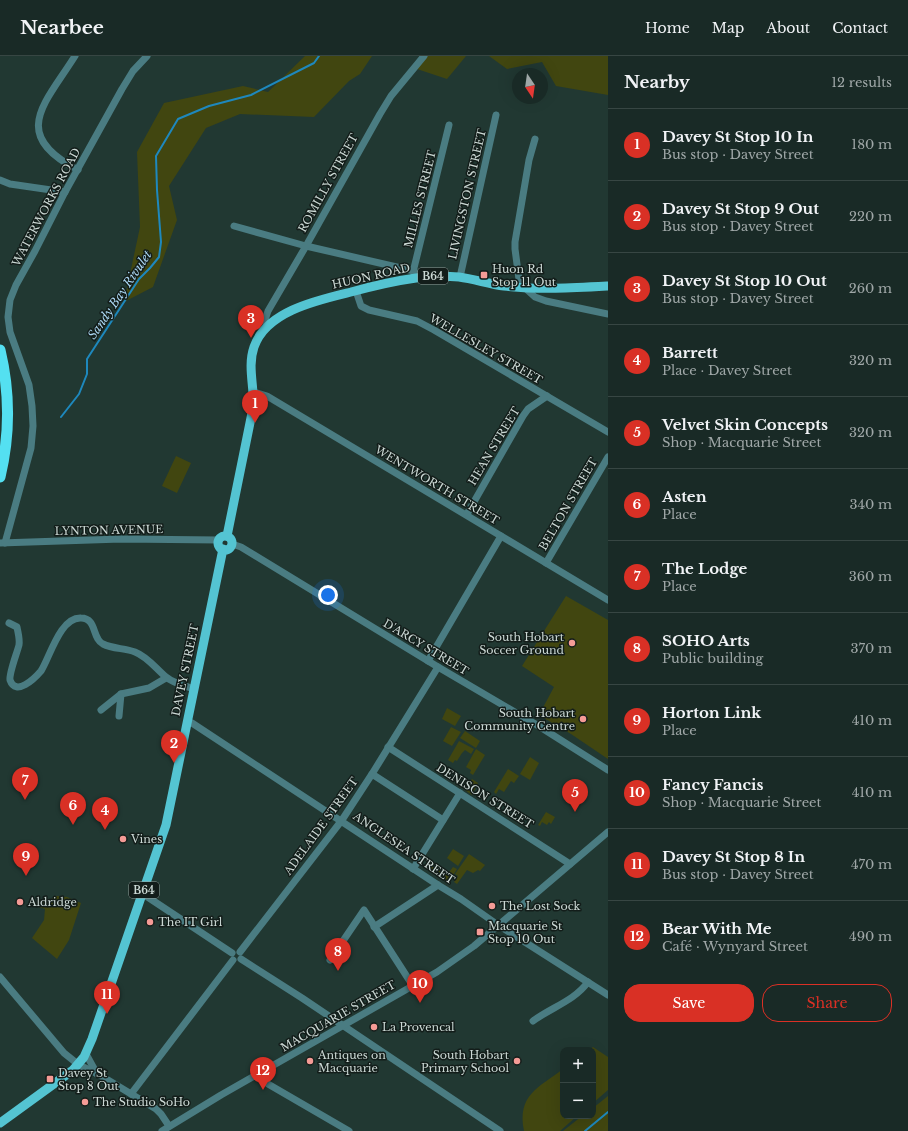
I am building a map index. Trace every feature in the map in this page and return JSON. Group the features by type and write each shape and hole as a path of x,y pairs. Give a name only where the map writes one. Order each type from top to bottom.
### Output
{"highway":[{"path":"0,350 6,381 8,411 5,453 0,477"}],"main road":[{"name":"HUON ROAD","path":"266,328 291,311 324,298 356,291 414,274 460,277 493,284 523,288 560,289 608,286"},
{"name":"B64","path":"223,538 252,415 254,392 251,367 252,353 258,338 266,328"},
{"path":"223,538 231,538 232,544 230,548 223,549 220,547 223,538"},
{"name":"DAVEY STREET","path":"0,1123 53,1086 79,1065 86,1054 166,825 223,549"}],"street":[{"path":"75,56 41,110 38,121 40,134 46,146 64,163 78,170"},
{"name":"WATERWORKS ROAD","path":"2,543 30,448 33,426 29,385 10,332 8,317 9,305 16,284 35,251 65,192 133,71 146,56"},
{"name":"ROMILLY STREET","path":"266,328 265,320 268,311 380,114 391,96 424,56"},
{"name":"LIVINGSTON STREET","path":"460,277 496,115"},
{"name":"MILLES STREET","path":"414,274 449,125"},
{"path":"535,139 529,160 515,242 515,250 523,288 535,297 546,301 608,314"},
{"path":"0,180 10,184 65,192"},
{"path":"234,226 414,274"},
{"name":"WELLESLEY STREET","path":"356,291 361,306 369,310 417,322 608,432"},
{"name":"WENTWORTH STREET","path":"254,392 267,396 467,514 608,600"},
{"name":"HEAN STREET","path":"467,514 523,416 528,409 547,396"},
{"name":"BELTON STREET","path":"546,563 608,457"},
{"path":"428,661 501,536"},
{"name":"LYNTON AVENUE","path":"2,543 223,538"},
{"name":"D'ARCY STREET","path":"232,544 241,547 428,661 537,725 608,770"},
{"path":"9,623 17,627 19,643 10,676 12,683 16,686 24,686 40,671 57,638 67,624 75,619 82,618 88,620 92,624 97,639 102,644 136,653 145,658 166,678 194,689"},
{"name":"ADELAIDE STREET","path":"240,956 342,820 438,667"},
{"path":"101,710 121,694 149,688 166,678"},
{"path":"119,716 121,694"},
{"name":"ANGLESEA STREET","path":"187,722 192,723 342,820 498,925 608,995"},
{"name":"DENISON STREET","path":"388,747 570,864"},
{"path":"372,774 443,820"},
{"path":"414,868 460,793"},
{"name":"MACQUARIE STREET","path":"162,1131 456,960 608,832"},
{"path":"374,927 438,885"},
{"path":"143,894 232,957"},
{"path":"330,960 364,910 413,986"},
{"path":"131,1094 236,951 240,956 500,1131"},
{"path":"0,977 64,1053 79,1065 98,1074 159,1112 169,1126"},
{"path":"533,1021 573,998 588,982"},
{"path":"86,1054 98,1074"},
{"path":"259,1074 268,1084 349,1131"}],"green space":[{"path":"305,56 372,56 360,74 349,81 314,117 240,114 206,128 169,186 177,220 153,287 124,302 140,227 137,152 164,103 243,86 268,92"},
{"path":"424,56 466,56 447,79 414,68"},
{"path":"489,56 608,56 608,95 556,86 548,72 548,68 546,68 542,62 507,69"},
{"path":"176,456 191,463 177,493 162,486"},
{"name":"South Hobart Soccer Ground","path":"566,596 608,620 608,759 539,715 554,687 522,666"},
{"path":"447,708 461,716 455,726 442,719"},
{"path":"451,727 461,732 452,746 443,741"},
{"path":"465,731 480,741 476,748 460,738"},
{"path":"459,741 474,749 471,754 465,750 457,761 455,760 453,763 448,760"},
{"path":"476,749 485,755 473,775 470,773 471,770 466,767"},
{"path":"530,757 539,763 530,780 520,774"},
{"path":"508,769 519,776 514,783 511,781 504,792 499,789 496,794 494,792"},
{"path":"472,779 478,783 472,795 465,790"},
{"path":"546,812 555,817 551,824 549,822 547,825 542,822 540,826 538,825"},
{"path":"453,849 464,856 458,866 447,858"},
{"path":"469,854 485,865 480,871 478,870 473,873 467,870 457,884 454,882 458,876 455,874"},
{"path":"430,865 447,875 453,867 457,869 449,882 427,869"},
{"path":"57,896 67,897 81,903 69,940 57,959 32,938 44,920 45,909 39,907 39,901 51,899"},
{"path":"596,1049 608,1057 608,1090 596,1100"},
{"path":"560,1071 560,1119 574,1119 560,1131 524,1131 524,1109 527,1101 538,1087"},
{"path":"608,1096 608,1131 563,1131 578,1119 596,1119 596,1106"}],"waterway":[{"name":"Sandy Bay Rivulet","path":"61,417 79,394 87,374 87,359 139,279 159,257 161,242 156,156 178,119 209,106 251,95 314,63 319,56"},
{"path":"585,1131 608,1112"}],"place":[{"name":"Huon Rd Stop 11 Out","path":"484,275"},
{"name":"Davey St Stop 10 Out","path":"251,338"},
{"name":"Davey St Stop 10 In","path":"255,423"},
{"name":"South Hobart Soccer Ground","path":"572,643"},
{"name":"South Hobart Community Centre","path":"583,719"},
{"name":"Davey St Stop 9 Out","path":"174,763"},
{"name":"The Lodge","path":"25,800"},
{"name":"Velvet Skin Concepts","path":"575,812"},
{"name":"Asten","path":"73,825"},
{"name":"Barrett","path":"105,830"},
{"name":"Vines","path":"123,839"},
{"name":"Horton Link","path":"26,876"},
{"name":"Aldridge","path":"20,902"},
{"name":"The Lost Sock","path":"492,906"},
{"name":"The IT Girl","path":"150,922"},
{"name":"Macquarie St Stop 10 Out","path":"480,932"},
{"name":"SOHO Arts","path":"338,971"},
{"name":"Fancy Fancis","path":"420,1003"},
{"name":"Davey St Stop 8 In","path":"107,1014"},
{"name":"La Provencal","path":"374,1027"},
{"name":"Antiques on Macquarie","path":"310,1061"},
{"name":"South Hobart Primary School","path":"517,1061"},
{"name":"Davey St Stop 8 Out","path":"50,1079"},
{"name":"Bear With Me","path":"263,1090"},
{"name":"The Studio SoHo","path":"85,1102"}]}
